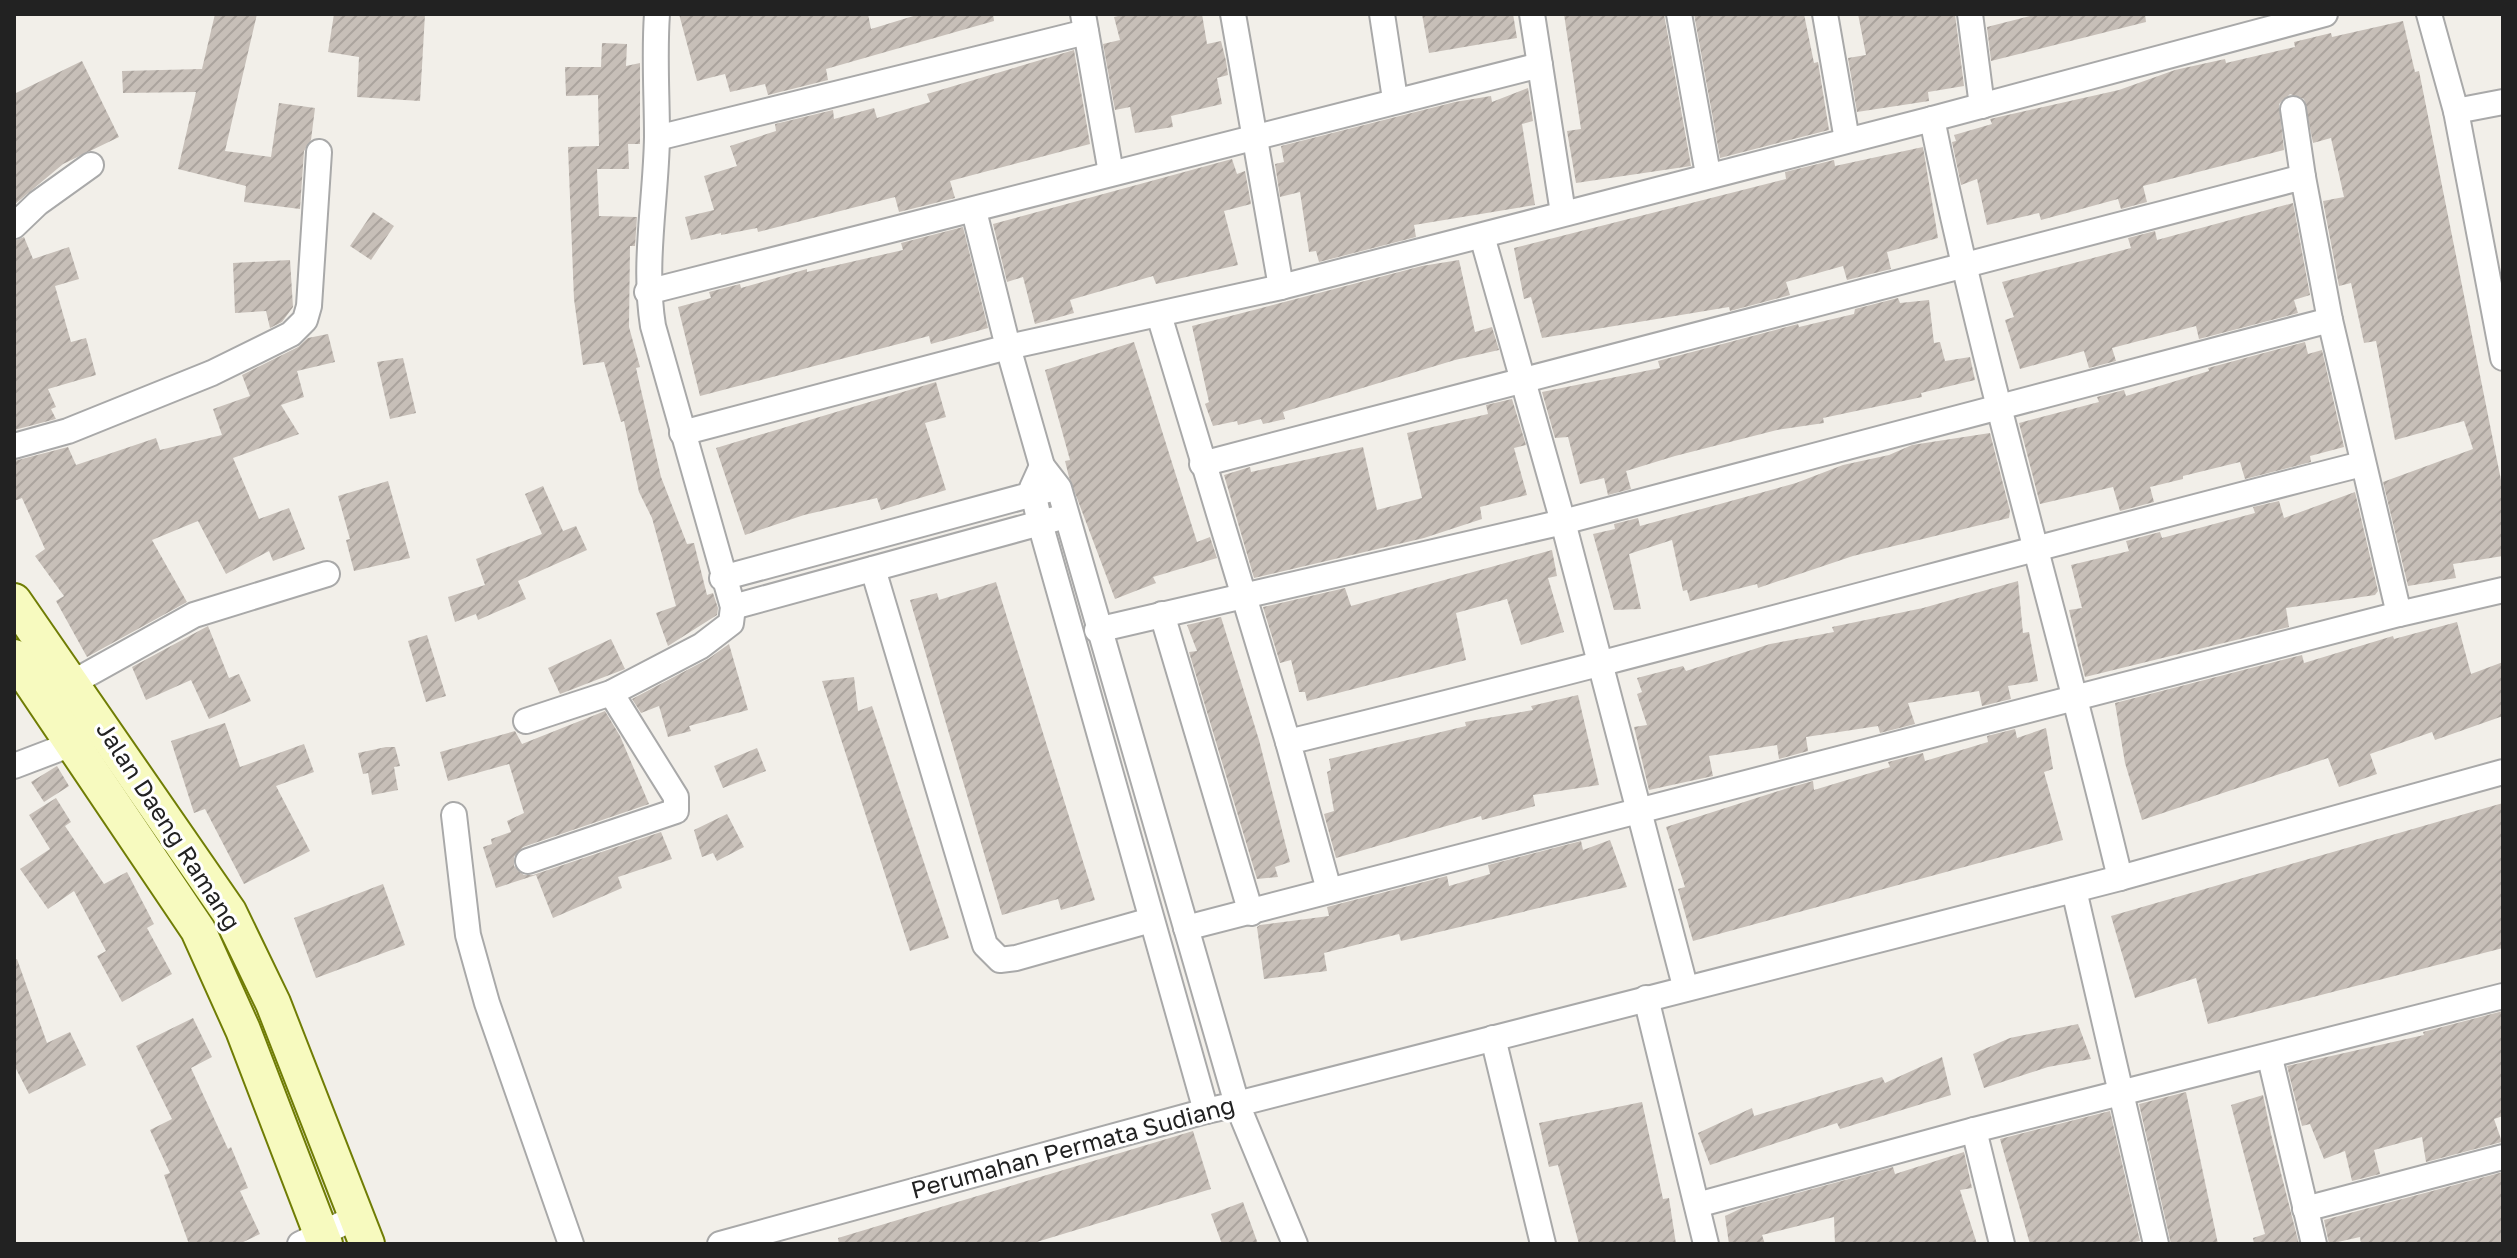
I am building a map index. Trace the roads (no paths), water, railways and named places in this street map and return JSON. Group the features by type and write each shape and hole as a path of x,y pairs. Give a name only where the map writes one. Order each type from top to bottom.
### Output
{"main road":[{"name":"Jalan Daeng Ramang","path":"14,601 215,891 261,978 361,1231"},
{"name":"Jalan Daeng Ramang","path":"14,657 184,909 228,994 315,1241"},
{"path":"184,909 215,891"},
{"path":"228,994 261,978"}],"street":[{"path":"526,721 611,693 723,632 731,623 733,607 682,433 647,292 657,138 654,59 657,14"},
{"path":"1233,14 1281,287"},
{"path":"1382,14 1395,99"},
{"path":"1532,14 1563,213"},
{"path":"1679,14 1708,174"},
{"path":"1825,14 1847,140"},
{"path":"1970,14 1982,106"},
{"path":"682,433 1008,347 1281,287 1482,236 1708,174 1982,106 2264,23 2325,14"},
{"path":"2429,14 2456,111 2503,358"},
{"path":"657,138 1084,23 1111,173"},
{"path":"647,292 974,211 1395,99 1540,65"},
{"path":"2456,111 2503,102"},
{"path":"2293,109 2330,320 2399,614"},
{"path":"1932,119 1962,266 2076,696 2120,878"},
{"path":"14,446 68,431 212,373 299,328 309,306 319,152"},
{"path":"14,226 38,203 91,165"},
{"path":"1202,464 1521,378 2303,177"},
{"path":"974,211 1042,466 1059,488 1097,630 1237,1104 1295,1244"},
{"path":"1482,236 1563,522 1685,986"},
{"path":"1159,315 1288,742 1329,890"},
{"path":"1097,630 1563,522 2330,320"},
{"path":"1288,742 1601,666 2037,546 2362,464"},
{"path":"1042,466 1032,488 1040,523 1206,1111"},
{"path":"722,578 1059,488"},
{"path":"733,607 1066,516"},
{"path":"873,569 985,945 991,954 1000,960 1016,958 1151,920"},
{"path":"72,683 194,615 327,574"},
{"path":"1186,928 2076,696 2503,590"},
{"path":"1162,614 1251,913"},
{"path":"528,861 676,811 676,797 611,693"},
{"path":"14,766 73,746 104,728"},
{"name":"Perumahan Permata Sudiang","path":"720,1244 1206,1111 1685,986 2120,878 2503,772"},
{"path":"454,815 468,935 487,1003 571,1244"},
{"path":"2074,890 2156,1244"},
{"path":"1697,1205 1974,1130 2270,1058 2503,996"},
{"path":"1646,998 1706,1244"},
{"path":"1493,1038 1543,1244"},
{"path":"2270,1058 2314,1244"},
{"path":"1974,1130 2002,1244"},
{"path":"2305,1209 2503,1157"},
{"path":"315,1241 361,1231"}]}
